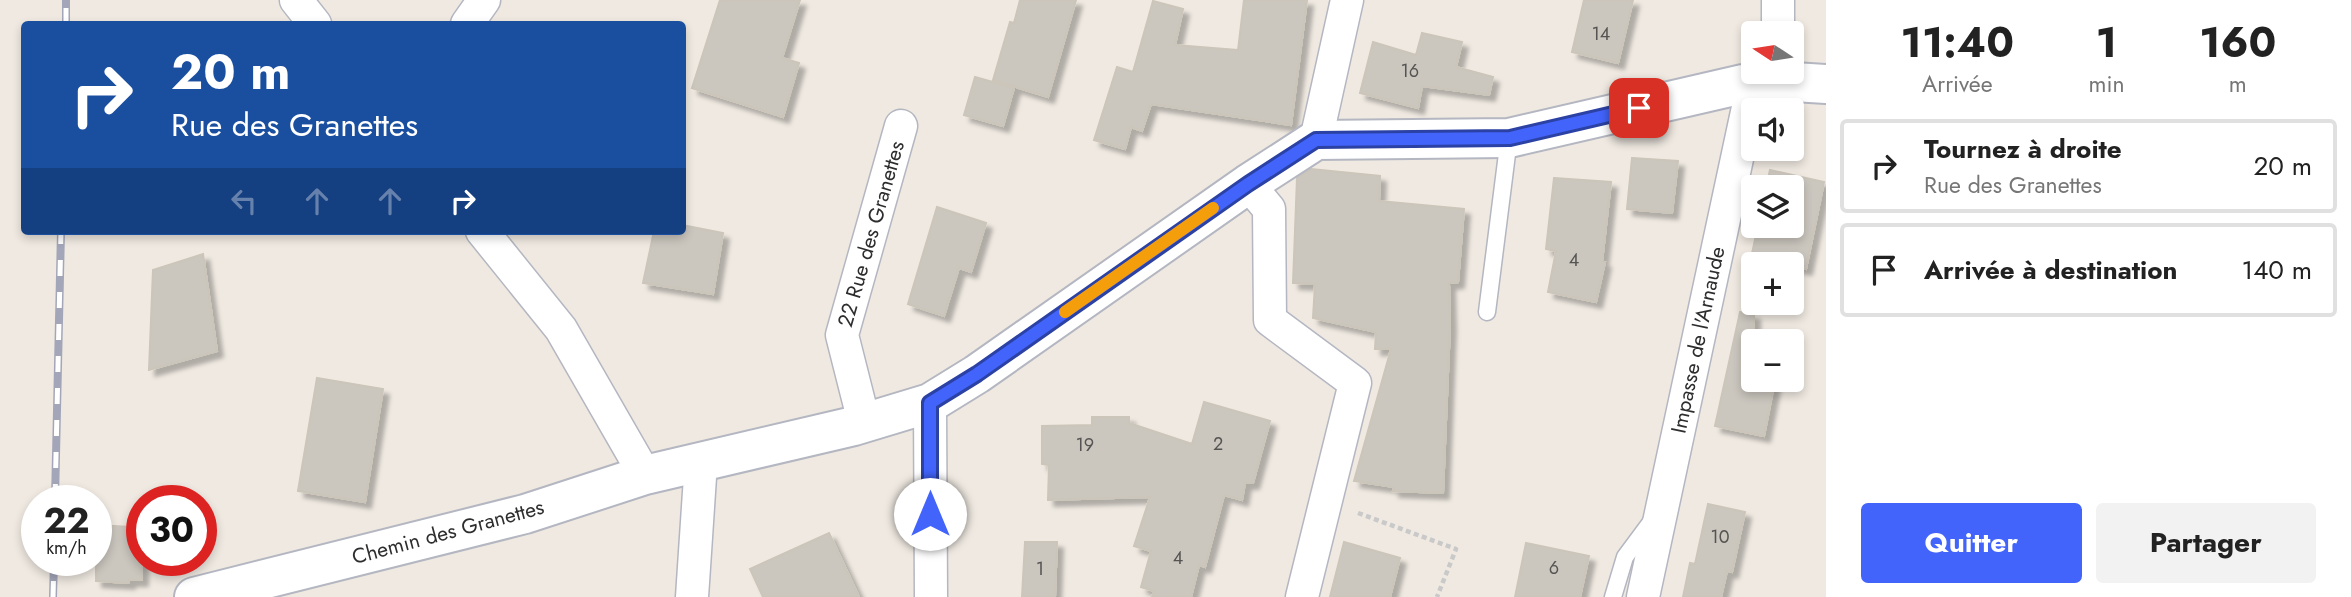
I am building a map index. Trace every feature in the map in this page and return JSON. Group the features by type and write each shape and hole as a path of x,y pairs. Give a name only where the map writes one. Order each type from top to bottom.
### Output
{"street":[{"path":"296,0 313,21"},
{"path":"469,21 484,0"},
{"path":"1347,0 1316,140 1510,138 1743,84"},
{"path":"1778,0 1778,21"},
{"path":"1804,82 1826,84"},
{"name":"Impasse de l'Arnaude","path":"1643,597 1663,506 1769,84"},
{"name":"22 Rue des Granettes","path":"859,424 842,335 901,126"},
{"name":"Chemin des Granettes","path":"194,597 525,514 645,475 859,424 930,403 977,374 1248,184 1316,140"},
{"path":"1248,184 1269,209 1270,320 1355,383 1302,597"},
{"path":"485,235 561,329 645,475"},
{"path":"930,403 931,597"},
{"path":"692,597 701,462"}],"lane":[{"path":"1487,312 1510,138"},
{"path":"1613,597 1625,557 1663,506"}],"path":[{"path":"1326,501 1456,550 1437,597"}],"building":[{"path":"720,0 800,0 782,58 799,63 783,117 692,88"},
{"path":"1020,0 1076,0 1048,97 993,80 1010,22 1014,23"},
{"path":"1244,0 1307,0 1291,125 1151,104 1142,131 1131,127 1125,149 1094,140 1117,67 1133,72 1153,1 1183,9 1175,45 1238,50"},
{"path":"1584,0 1633,0 1618,63 1572,52"},
{"path":"1422,33 1462,42 1456,67 1493,77 1489,95 1422,86 1418,108 1360,93 1373,42 1416,55"},
{"path":"975,77 1014,88 1003,126 964,115"},
{"path":"1632,158 1678,161 1672,213 1627,209"},
{"path":"1311,169 1380,176 1379,201 1464,209 1458,282 1449,283 1450,326 1443,493 1393,491 1394,487 1354,481 1391,349 1375,349 1376,332 1313,318 1315,284 1293,283 1297,178"},
{"path":"1770,170 1792,175 1769,175"},
{"path":"1554,178 1611,182 1602,262 1605,262 1596,302 1548,292 1556,251 1546,249"},
{"path":"1804,178 1824,182 1806,269 1804,252 1752,252 1755,238 1804,238"},
{"path":"937,207 986,223 971,272 959,268 944,316 908,304"},
{"path":"686,226 723,233 713,294 643,283 653,235 686,235"},
{"path":"203,254 217,351 149,370 153,270"},
{"path":"1740,312 1741,315 1754,315 1754,329 1741,329 1741,392 1773,392 1764,436 1715,426"},
{"path":"317,378 383,389 365,502 298,491"},
{"path":"1204,402 1270,421 1253,483 1245,483 1242,500 1224,495 1205,567 1199,565 1191,597 1152,597 1154,591 1141,587 1151,551 1134,546 1150,497 1048,500 1049,465 1042,464 1042,426 1092,425 1092,417 1129,417 1129,423 1192,444"},
{"path":"1708,504 1745,512 1732,572 1727,571 1721,597 1683,597 1690,563 1695,564"},
{"path":"112,526 126,527 126,576 142,576 142,580 129,580 129,583 96,581 96,576 112,576"},
{"path":"829,533 859,597 763,597 750,569"},
{"path":"1025,542 1057,542 1055,597 1022,597"},
{"path":"1344,542 1400,558 1390,597 1330,597"},
{"path":"1526,543 1589,556 1580,597 1515,597"}],"railway":[{"path":"66,0 66,21"},
{"path":"55,485 61,235"},
{"path":"53,597 54,576"}],"slow traffic":[{"path":"1065,312 1213,208"}],"route":[{"path":"930,514 930,403 977,374 1248,184 1316,140 1510,138 1639,108"}]}
